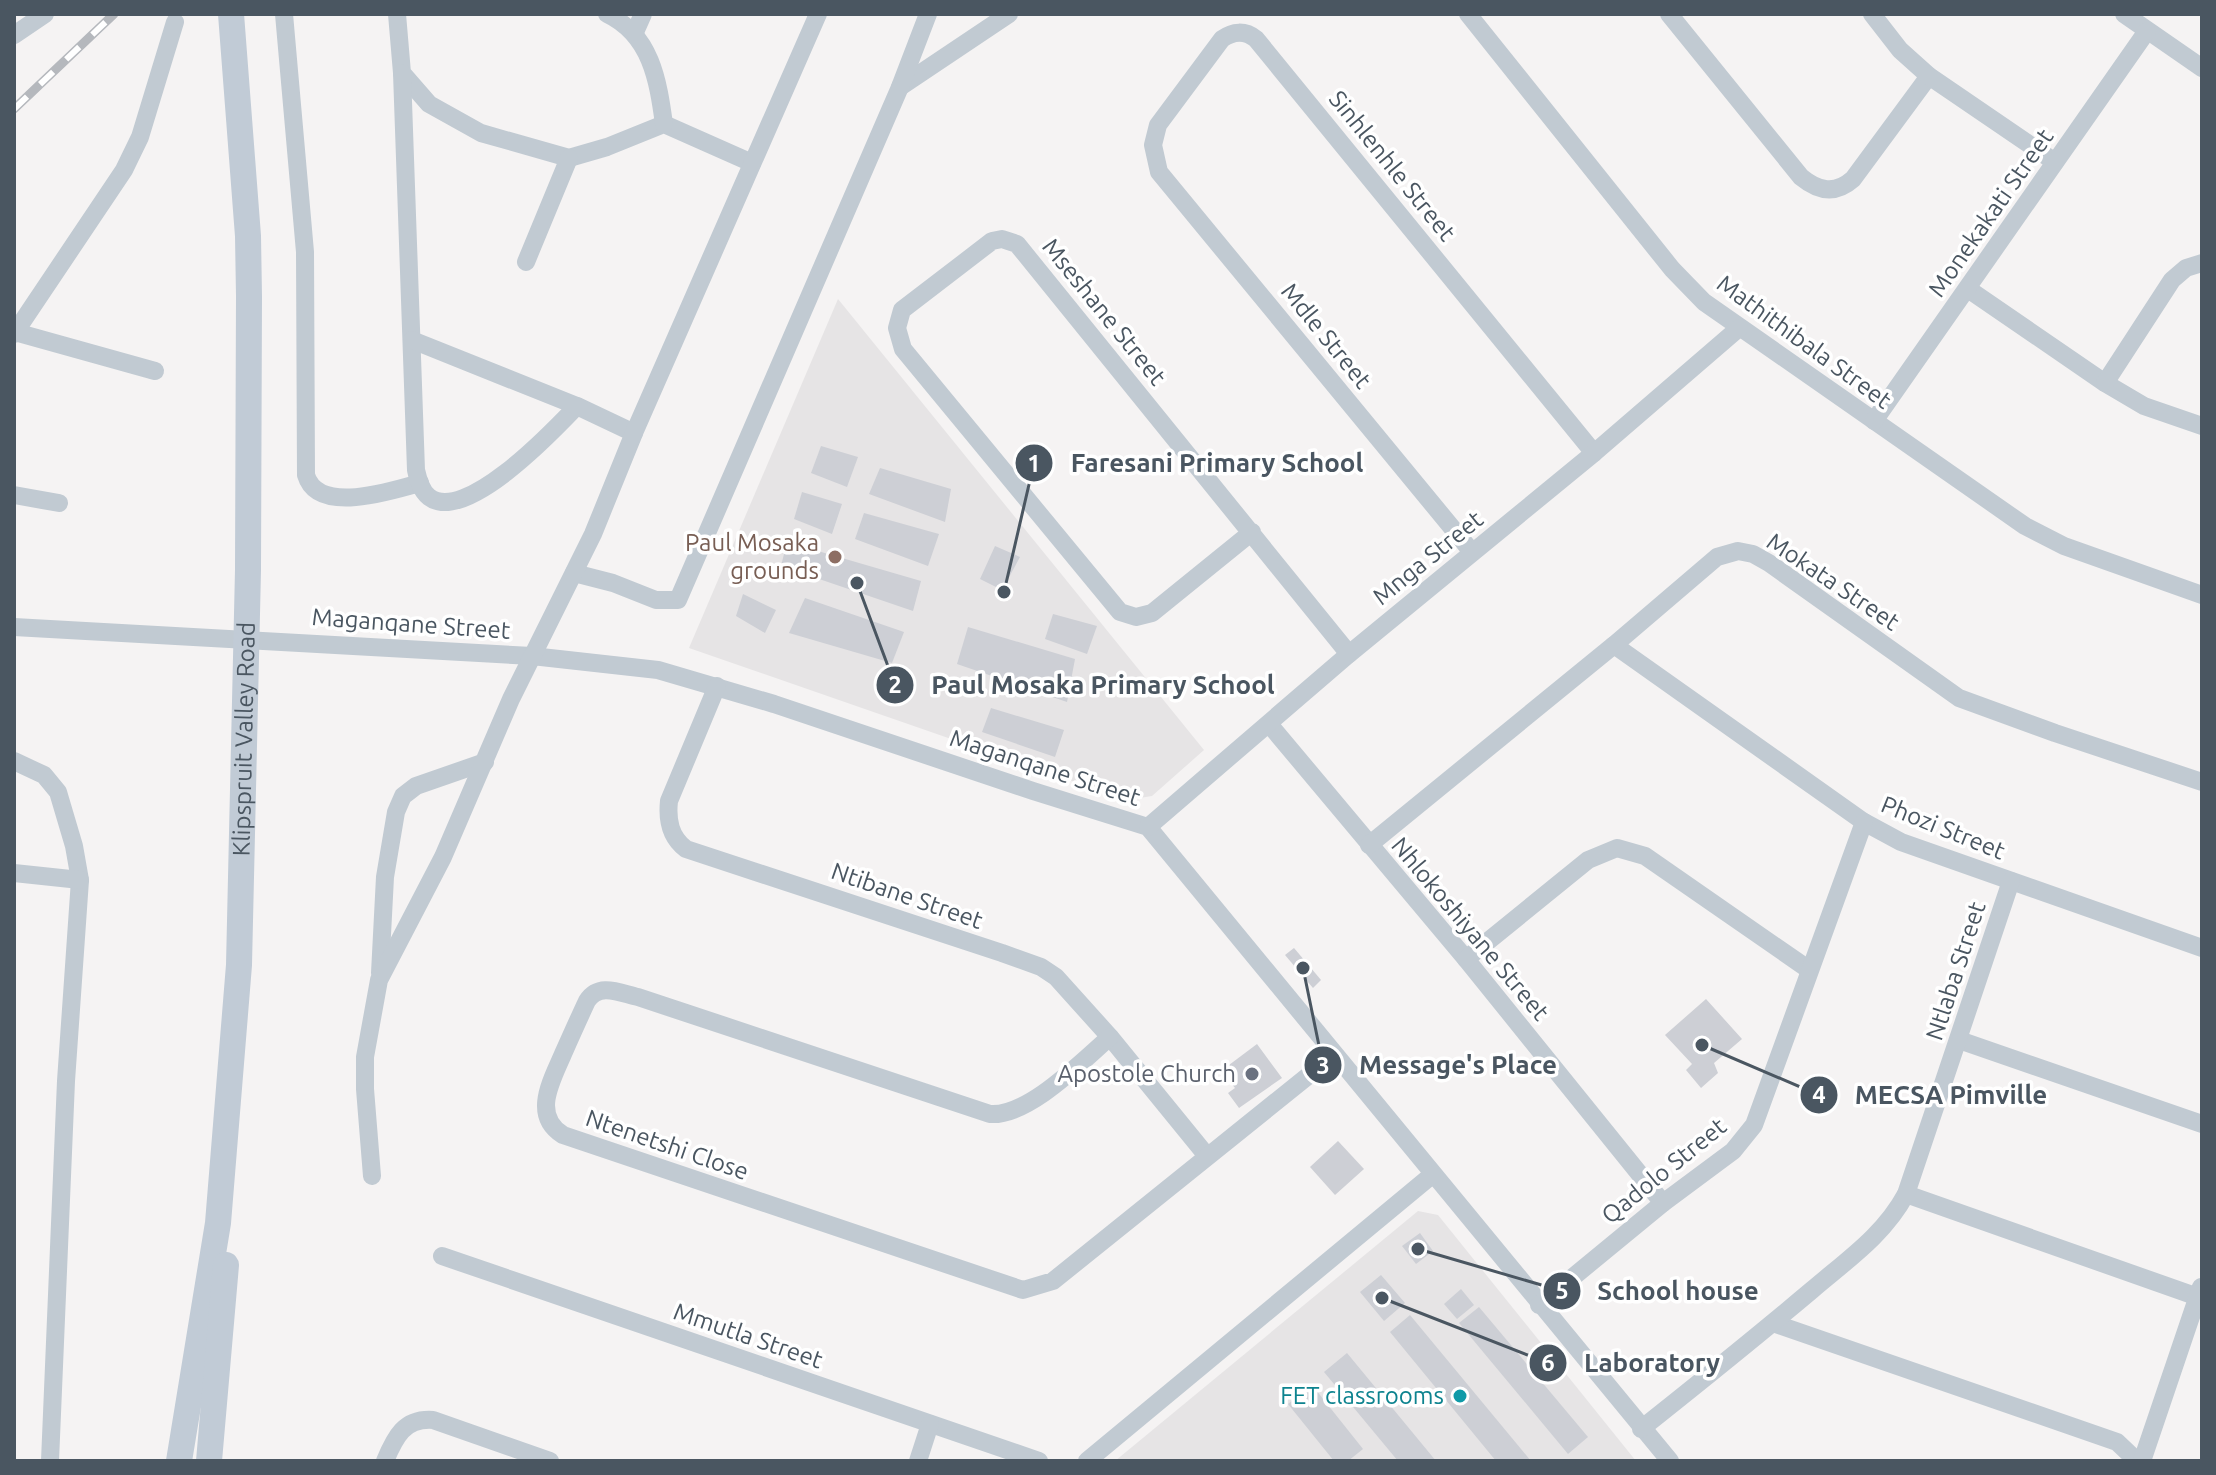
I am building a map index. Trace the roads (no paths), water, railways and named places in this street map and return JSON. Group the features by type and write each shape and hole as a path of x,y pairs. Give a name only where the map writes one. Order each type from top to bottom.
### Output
{"street":[{"path":"14,35 45,14"},
{"path":"284,14 305,252 306,475 314,489 339,497 372,496 420,483"},
{"path":"397,14 402,73 416,470 420,483 428,496 440,501 454,500 482,489 531,454 577,406"},
{"path":"607,14 635,32 650,58 664,124"},
{"path":"635,32 643,14"},
{"path":"379,980 443,857 532,656 574,573 818,14"},
{"path":"574,573 613,583 656,600 678,600 900,87 928,14"},
{"path":"900,87 1009,14"},
{"name":"Mathithibala Street","path":"1468,14 1672,269 1704,302 2025,526 2064,546 2202,595"},
{"path":"1669,14 1801,177 1824,190 1843,187 1853,179 1929,76"},
{"path":"1872,14 1900,50 1929,76 2055,162"},
{"path":"2124,14 2202,68"},
{"name":"Klipspruit Valley Road","path":"209,1461 254,919 255,640 248,570 248,236 236,20"},
{"path":"155,371 15,333 124,170 140,137 175,22"},
{"name":"Monekakati Street","path":"1874,421 2147,31"},
{"name":"Sinhlenhle Street","path":"1153,145 1163,117 1222,39 1236,32 1253,37 1594,453"},
{"path":"402,73 429,104 453,119 496,138 569,158 607,147 664,124 752,163"},
{"name":"Mdle Street","path":"1153,145 1159,172 1472,552"},
{"path":"526,262 569,158"},
{"name":"Mseshane Street","path":"1252,532 1152,613 1136,617 1123,614 1113,606 903,349 897,328 902,310 992,241 1002,239 1017,244 1252,532 1349,654"},
{"path":"2105,383 2172,280 2186,268 2202,263"},
{"path":"1968,289 2105,383 2144,406 2202,426"},
{"name":"Mnga Street","path":"1148,827 1349,654 1594,453 1739,328"},
{"path":"412,340 577,406 634,433"},
{"path":"14,495 59,503"},
{"name":"Mokata Street","path":"1369,845 1717,557 1733,551 1745,552 1769,563 1959,698 2202,782"},
{"name":"Maganqane Street","path":"14,627 532,656 658,670 717,686 1148,827 1670,1461"},
{"name":"Klipspruit Valley Road","path":"179,1461 218,1223 238,980 255,640"},
{"name":"Phozi Street","path":"1614,645 1864,822 1901,842 2202,948"},
{"name":"Ntibane Street","path":"717,686 669,801 668,819 678,843 686,849 1041,967 1071,992 1207,1156"},
{"name":"Nhlokoshiyane Street","path":"1269,724 1466,959 1663,1203"},
{"path":"14,761 41,773 58,792 74,846 80,880 66,1081 50,1461"},
{"path":"372,1176 365,1057 379,980 385,877 398,804 408,790 416,786 485,762"},
{"name":"Qadolo Street","path":"1539,1305 1663,1203 1733,1151 1754,1125 1808,969 1864,822"},
{"path":"1466,959 1588,860 1617,848 1645,856 1808,969"},
{"path":"14,873 80,880"},
{"name":"Ntlaba Street","path":"1641,1429 1883,1230 1906,1194 2011,881"},
{"name":"Ntenetshi Close","path":"1110,1037 1039,1096 1019,1108 996,1115 972,1110 638,997 601,989 592,993 587,1001 550,1084 546,1110 552,1126 563,1135 1023,1290 1053,1281 1334,1055"},
{"path":"1959,1040 2202,1124"},
{"path":"1087,1461 1432,1175"},
{"path":"1773,1323 2117,1442 2139,1461 2200,1291 1906,1194"},
{"name":"Mmutla Street","path":"442,1256 1039,1461"},
{"path":"385,1461 402,1430 417,1420 433,1420 550,1461"},
{"path":"918,1461 930,1424"}],"railway":[{"path":"14,109 114,14"}],"place":[{"name":"Paul Mosaka grounds","path":"835,557"},
{"name":"Paul Mosaka Primary School","path":"857,583"},
{"name":"Faresani Primary School","path":"1004,592"},
{"name":"Message's Place","path":"1303,968"},
{"name":"MECSA Pimville","path":"1702,1045"},
{"name":"Apostole Church","path":"1252,1074"},
{"name":"School house","path":"1418,1249"},
{"name":"Laboratory","path":"1382,1298"},
{"name":"FET classrooms","path":"1460,1396"}]}
